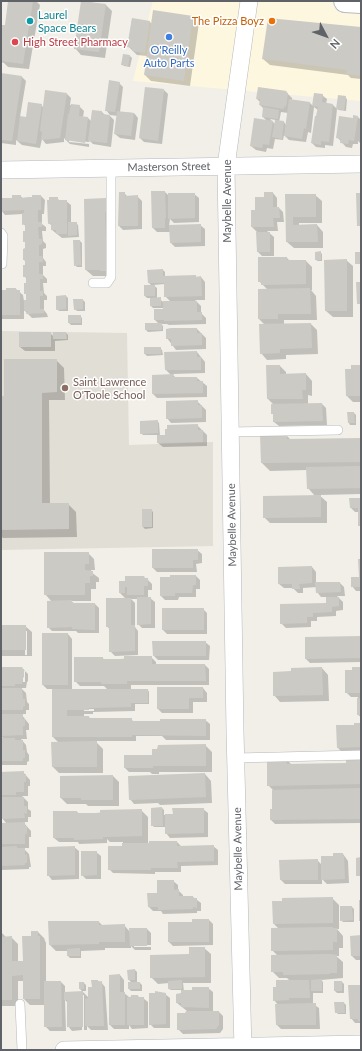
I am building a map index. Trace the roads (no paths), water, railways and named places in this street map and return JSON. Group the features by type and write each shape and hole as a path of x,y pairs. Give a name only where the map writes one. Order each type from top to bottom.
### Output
{"main road":[{"path":"345,1 361,2"}],"street":[{"name":"Maybelle Avenue","path":"242,1048 226,166 249,1"},
{"name":"Masterson Street","path":"1,170 361,164"},
{"path":"64,1050 242,1048 361,1044"}],"lane":[{"path":"93,283 107,283 111,277 111,168"},
{"path":"1,233 3,236 2,264"},
{"path":"230,432 338,430"},
{"path":"236,758 361,755"},
{"path":"20,1004 22,1050"}],"place":[{"name":"Laurel Space Bears","path":"30,21"},
{"name":"The Pizza Boyz","path":"272,21"},
{"name":"O'Reilly Auto Parts","path":"169,37"},
{"name":"High Street Pharmacy","path":"15,42"},
{"name":"Saint Lawrence O'Toole School","path":"65,388"}]}
